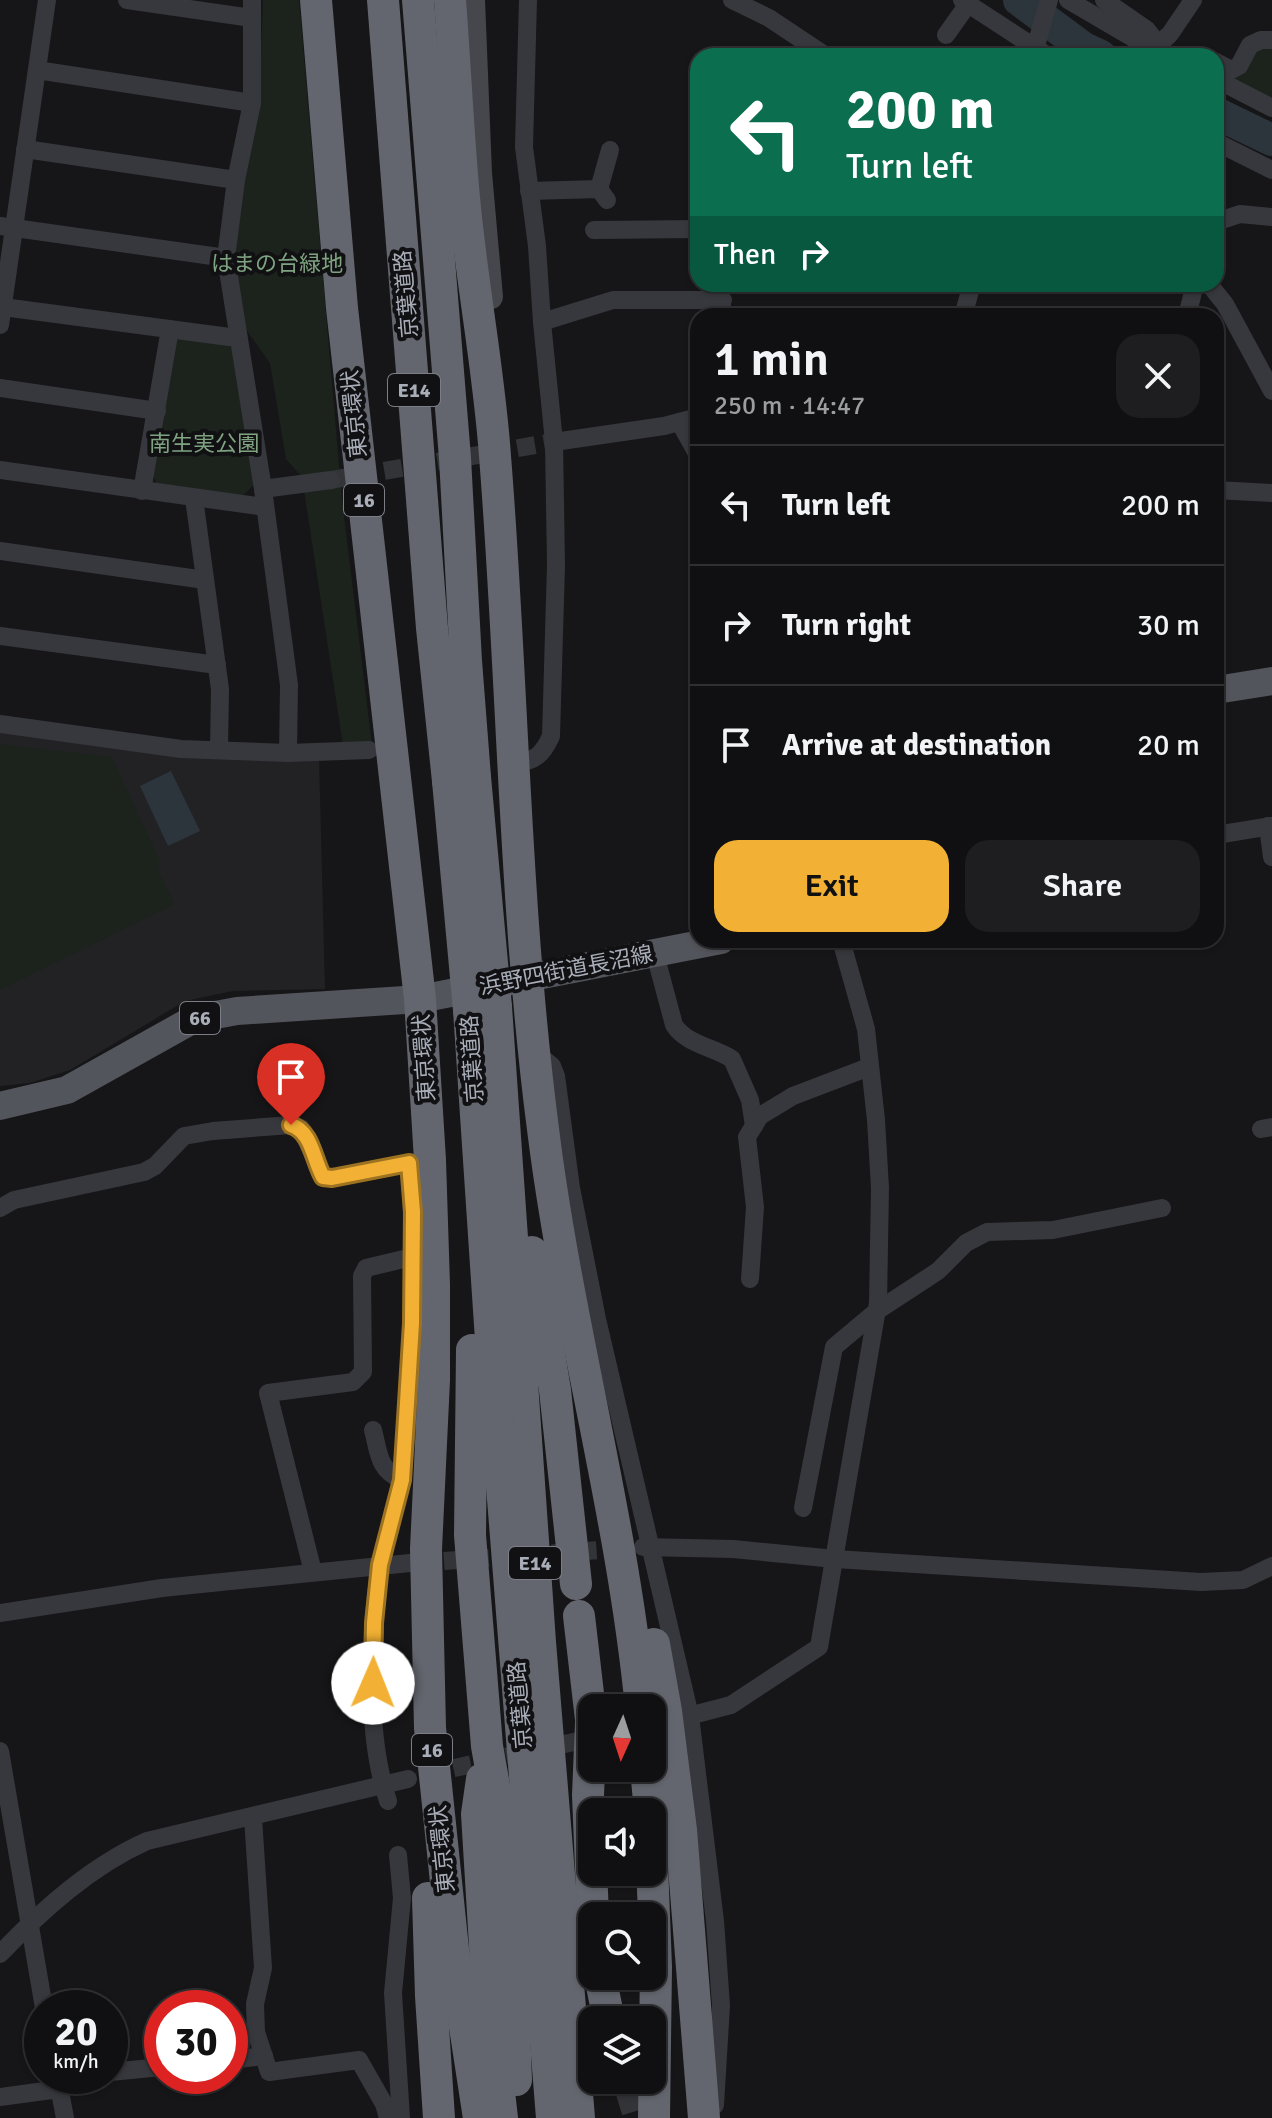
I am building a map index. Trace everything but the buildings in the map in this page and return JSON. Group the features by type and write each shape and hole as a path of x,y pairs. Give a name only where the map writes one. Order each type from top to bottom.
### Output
{"highway":[{"name":"東京環状","path":"316,0 342,308 420,999 420,1161 434,1380 426,1549 430,1728 453,1949 479,2118"},
{"name":"京葉道路","path":"383,0 431,613 462,779 483,1009 503,1092 540,1642 579,2118"},
{"name":"京葉道路","path":"418,0 455,458 466,661 462,779"},
{"path":"450,0 464,200 495,452 526,976 542,1126 562,1266 603,1456 633,1628 640,1694"},
{"name":"京葉道路","path":"483,1009 471,1053 552,2118"},
{"path":"471,1053 461,1092 473,1384 469,1492 487,1746 499,1814 510,1922 516,2080"},
{"path":"503,1092 515,1132 555,1390 576,1584"},
{"path":"603,1456 620,1490 647,1602 666,1711 681,1830 704,2118"},
{"path":"579,1616 588,1694"},
{"path":"430,1728 428,1883 439,2118"},
{"path":"487,1746 477,1814 488,1995 502,2118"},
{"path":"589,1782 592,1902"},
{"path":"653,1886 656,1967 653,2099"}],"main road":[{"path":"1224,689 1272,681"},
{"name":"浜野四街道長沼線","path":"0,1106 67,1090 194,1019 237,1011 420,999 690,947"}],"street":[{"path":"47,0 25,149 7,227 1,316 170,329 237,338"},
{"path":"127,0 252,9 252,103 236,180 226,258 264,498 289,685 288,753"},
{"path":"473,0 480,173 496,359 495,452"},
{"path":"514,763 529,762 537,757 551,736 556,565 554,442 537,246 524,147 528,0"},
{"path":"732,0 769,18 815,48"},
{"path":"1040,48 1049,0"},
{"path":"1068,0 1133,38 1158,48"},
{"path":"1104,0 1147,30 1162,48"},
{"path":"1166,48 1170,34 1193,0"},
{"path":"946,35 965,2 1030,48"},
{"path":"795,34 796,48"},
{"path":"1224,66 1231,70 1239,66 1250,45 1261,40 1272,40"},
{"path":"37,70 252,103"},
{"path":"1224,83 1272,108"},
{"path":"1224,146 1272,170"},
{"path":"25,149 236,180"},
{"path":"529,191 603,195 610,150"},
{"path":"1224,219 1240,214 1272,217"},
{"path":"7,227 226,258"},
{"path":"594,230 690,229"},
{"path":"1215,292 1272,391"},
{"path":"542,322 613,300 722,300"},
{"path":"142,491 170,329"},
{"path":"0,388 157,411"},
{"path":"554,442 610,436 689,420"},
{"path":"0,470 194,498 264,498 331,480"},
{"path":"1224,490 1272,493"},
{"path":"194,498 220,689 219,749"},
{"path":"0,551 205,580"},
{"path":"0,636 217,665"},
{"path":"0,724 181,749 288,753 369,750"},
{"path":"1224,834 1270,826 1272,857"},
{"path":"685,1717 731,1705 819,1647 877,1311 880,1188 866,1029 843,948"},
{"path":"655,954 679,1034 732,1059 750,1100 754,1126"},
{"path":"535,1052 552,1066 556,1076 571,1188 591,1290 685,1717 715,1921 721,2006 715,2118"},
{"path":"750,1279 755,1207 747,1137 760,1116 793,1096 869,1067"},
{"path":"0,1208 14,1200 144,1172 155,1166 184,1136 213,1131 291,1125 301,1128 323,1177 332,1178 420,1161 413,1212 412,1323 402,1480 380,1565 374,1623 376,1748 385,1792"},
{"path":"803,1508 834,1347 877,1311 938,1271 966,1243 987,1232 1053,1230 1162,1208"},
{"path":"313,1572 268,1393 353,1382 359,1378 363,1372 362,1276 366,1268 412,1257"},
{"path":"373,1430 382,1465 389,1475 402,1480"},
{"path":"647,1547 733,1549 835,1559 1201,1582 1243,1580 1272,1566"},
{"path":"0,1613 162,1588 410,1563"},
{"path":"0,1751 41,1990"},
{"path":"0,1954 29,1924 117,1855 147,1841 385,1792 408,1779"},
{"path":"253,1818 263,1968 255,2018 256,2032 269,2072 359,2060 384,2104 388,2118"},
{"path":"398,1855 402,1898 393,1993 401,2118"},
{"path":"248,2058 264,2056"},
{"path":"0,2097 24,2090"},
{"path":"63,2094 65,2118"}],"shaded area":[{"path":"0,729 319,758 325,989 233,991 185,1001 70,1070 30,1083 0,1086"},
{"path":"171,771 200,831 168,846 140,786"}],"green space":[{"name":"はまの台緑地","path":"263,0 299,0 342,500 372,745 343,745 302,477 286,459 270,363 239,320 231,260 239,180 259,106"},
{"path":"1272,44 1272,103 1224,79 1224,70 1254,50"},
{"name":"南生実公園","path":"178,337 223,341 235,351 257,482 241,497 157,484 153,476 171,344"},
{"path":"0,744 112,757 162,865 157,868 175,904 0,990"}],"waterway":[{"path":"1019,0 1084,48"},
{"path":"1224,117 1272,140"}],"tunnel":[{"path":"331,480 554,442"},
{"path":"417,1563 627,1548"},
{"path":"427,1774 578,1741"},
{"path":"632,2094 640,2118"}],"route":[{"path":"291,1125 301,1128 306,1134 323,1177 332,1178 409,1163 413,1212 412,1323 402,1480 380,1565 374,1623 373,1683"}]}
